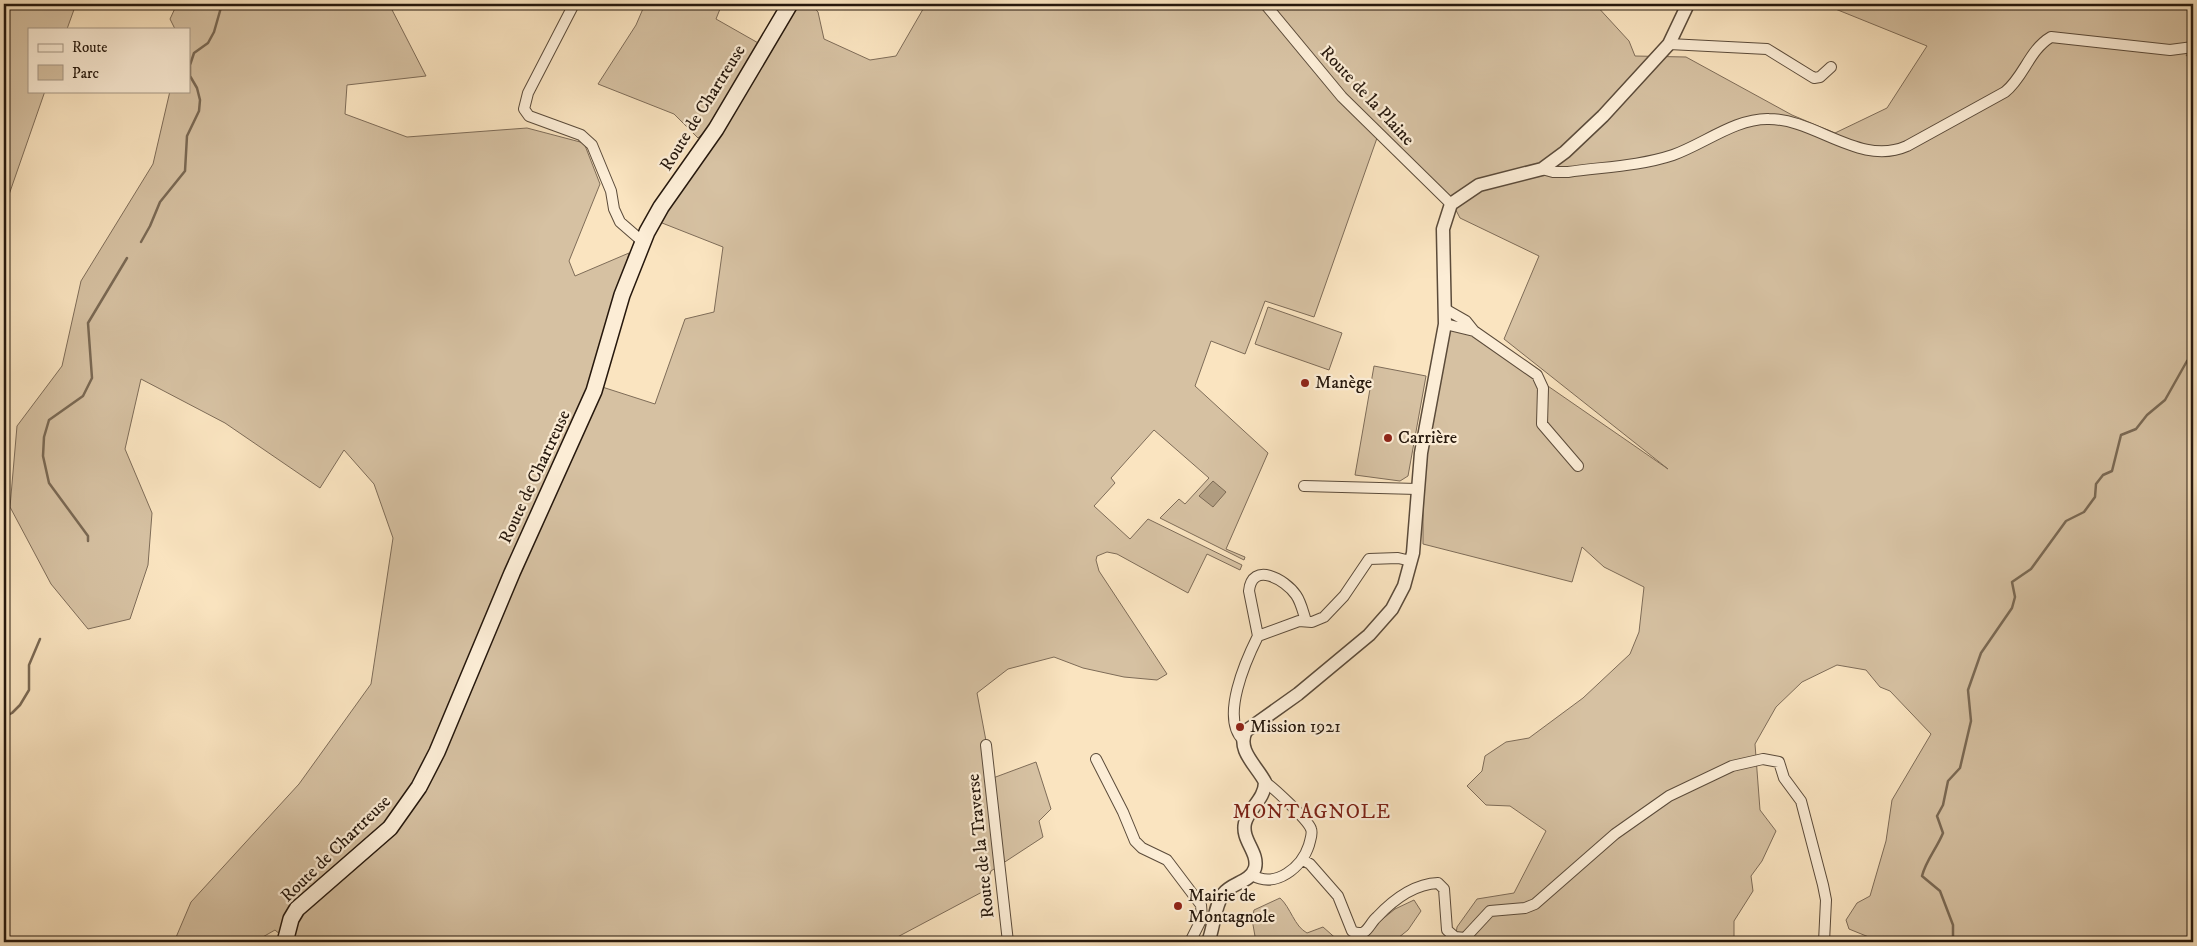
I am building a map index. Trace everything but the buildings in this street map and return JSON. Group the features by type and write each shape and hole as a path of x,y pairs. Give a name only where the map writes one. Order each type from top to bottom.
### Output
{"main road":[{"name":"Route de Chartreuse","path":"285,942 291,919 297,909 384,834 401,814 419,787 437,752 512,573 594,391 622,295 642,242 661,207 716,130 790,4"}],"street":[{"path":"574,4 528,94 524,109 529,116 581,135 592,145 611,191 614,209 620,222 642,242"},
{"name":"Route de la Plaine","path":"1265,4 1342,97 1451,204"},
{"path":"1243,740 1248,729 1298,694 1382,623 1404,586 1411,561 1416,489 1445,324 1443,236 1451,204 1479,185 1542,169 1565,152 1603,116 1655,56 1669,44 1688,4"},
{"path":"1542,169 1553,172 1568,172 1662,158 1684,151 1750,122 1762,119 1793,124 1867,150 1893,151 1907,146 2004,92 2016,82 2038,47 2051,37 2179,51 2193,47"},
{"path":"1669,44 1761,48 1772,52 1814,78 1820,77 1831,67"},
{"path":"1445,309 1466,321 1474,331 1537,375 1544,388 1542,424 1578,466"},
{"path":"1445,324 1474,331"},
{"path":"1304,486 1416,489"},
{"path":"1258,636 1324,617 1344,596 1370,559 1398,558 1411,561"},
{"path":"1252,875 1262,879 1283,876 1303,860 1311,838 1310,828 1273,788 1265,782 1248,757 1243,740 1234,727 1235,699 1258,636 1248,591 1249,584 1257,575 1265,574 1286,583 1297,597 1306,621"},
{"name":"Route de la Traverse","path":"986,745 1008,942"},
{"path":"1096,759 1123,812 1135,841 1142,848 1167,860 1201,905 1202,918 1190,942"},
{"path":"1303,860 1310,864 1338,896 1352,931 1357,933 1364,931 1380,914 1406,893 1425,884 1438,883 1444,889 1447,930 1455,937 1465,938 1490,911 1525,908 1535,904 1615,834 1669,796 1732,766 1750,761 1775,760 1779,762 1784,778 1801,800 1824,892 1824,942"},
{"path":"1208,942 1223,894 1232,886 1252,875 1256,862 1246,838 1245,825 1262,796 1265,782"}],"green space":[{"path":"8,4 76,4 67,28 28,28 28,92 45,92 4,209 4,15"},
{"path":"177,4 389,4 426,76 347,85 345,114 407,137 527,128 584,143 600,184 569,261 575,276 629,253 596,385 655,404 685,319 714,312 723,247 657,221 795,8 801,4 811,4 818,12 824,39 870,60 896,56 926,4 1259,4 1326,84 1377,138 1314,317 1265,301 1245,354 1211,341 1195,386 1268,453 1226,549 1245,557 1244,560 1160,518 1179,499 1185,504 1209,478 1154,430 1111,478 1115,483 1094,506 1130,539 1148,519 1242,565 1240,570 1207,554 1188,593 1117,554 1107,552 1097,556 1096,560 1099,571 1167,674 1157,680 1124,677 1083,668 1054,657 1008,669 977,693 993,778 1036,762 1051,809 1039,821 1043,837 991,871 984,891 888,942 289,942 275,930 254,942 174,942 191,902 299,784 371,684 393,538 374,484 344,450 320,488 225,423 141,379 125,449 152,513 148,565 130,619 88,629 51,584 10,507 17,426 62,366 81,281 153,164 170,92 190,92 190,28 174,28 170,19"},
{"path":"645,4 722,4 716,19 760,44 711,125 698,138 674,114 598,84 636,25"},
{"path":"1271,4 1595,4 1629,41 1635,56 1686,57 1792,115 1835,133 1887,108 1927,46 1823,4 2193,4 2193,45 2186,56 2193,51 2193,942 1881,942 1849,929 1846,920 1857,903 1870,896 1886,841 1892,800 1931,734 1890,691 1880,687 1866,670 1837,665 1802,682 1776,707 1755,744 1760,810 1776,831 1762,861 1751,876 1753,891 1734,921 1734,942 1455,942 1457,927 1477,899 1514,893 1546,831 1510,806 1486,805 1467,786 1482,771 1485,756 1506,742 1529,738 1583,698 1630,654 1639,632 1644,587 1604,567 1582,547 1572,582 1423,544 1423,502 1418,501 1450,330 1474,335 1668,469 1504,339 1539,256 1460,218 1447,193 1346,95"},
{"path":"1268,307 1342,333 1329,370 1255,344"},
{"name":"Carrière","path":"1374,366 1426,376 1408,476 1400,481 1355,475"},
{"path":"1280,898 1299,926 1307,933 1323,927 1340,942 1256,942 1252,919 1254,910"},
{"path":"1414,900 1421,911 1408,930 1393,942 1354,942 1395,909"}],"shaded area":[{"path":"1213,481 1226,492 1213,507 1199,496"}],"waterway":[{"path":"141,242 160,202 185,171 187,136 199,111 200,100 197,88 190,76 190,65 194,53 208,43 214,32 222,4"},
{"path":"88,541 88,536 49,483 43,456 44,437 49,420 83,396 92,378 88,323 127,258"},
{"path":"1953,942 1953,925 1940,891 1922,876 1943,833 1937,816 1943,805 1948,781 1960,768 1971,721 1968,690 1981,653 2012,608 2015,597 2012,582 2031,569 2066,521 2084,512 2095,497 2096,484 2103,475 2112,471 2121,435 2136,429 2147,415 2165,400 2187,361 2193,356"},
{"path":"4,717 12,713 20,705 29,690 29,665 40,639"}],"place":[{"name":"Manège","path":"1305,383"},
{"name":"Carrière","path":"1388,438"},
{"name":"Mission 1921","path":"1240,727"},
{"name":"Mairie de Montagnole","path":"1178,906"}],"district":[{"name":"MONTAGNOLE","path":"1312,812"}]}
